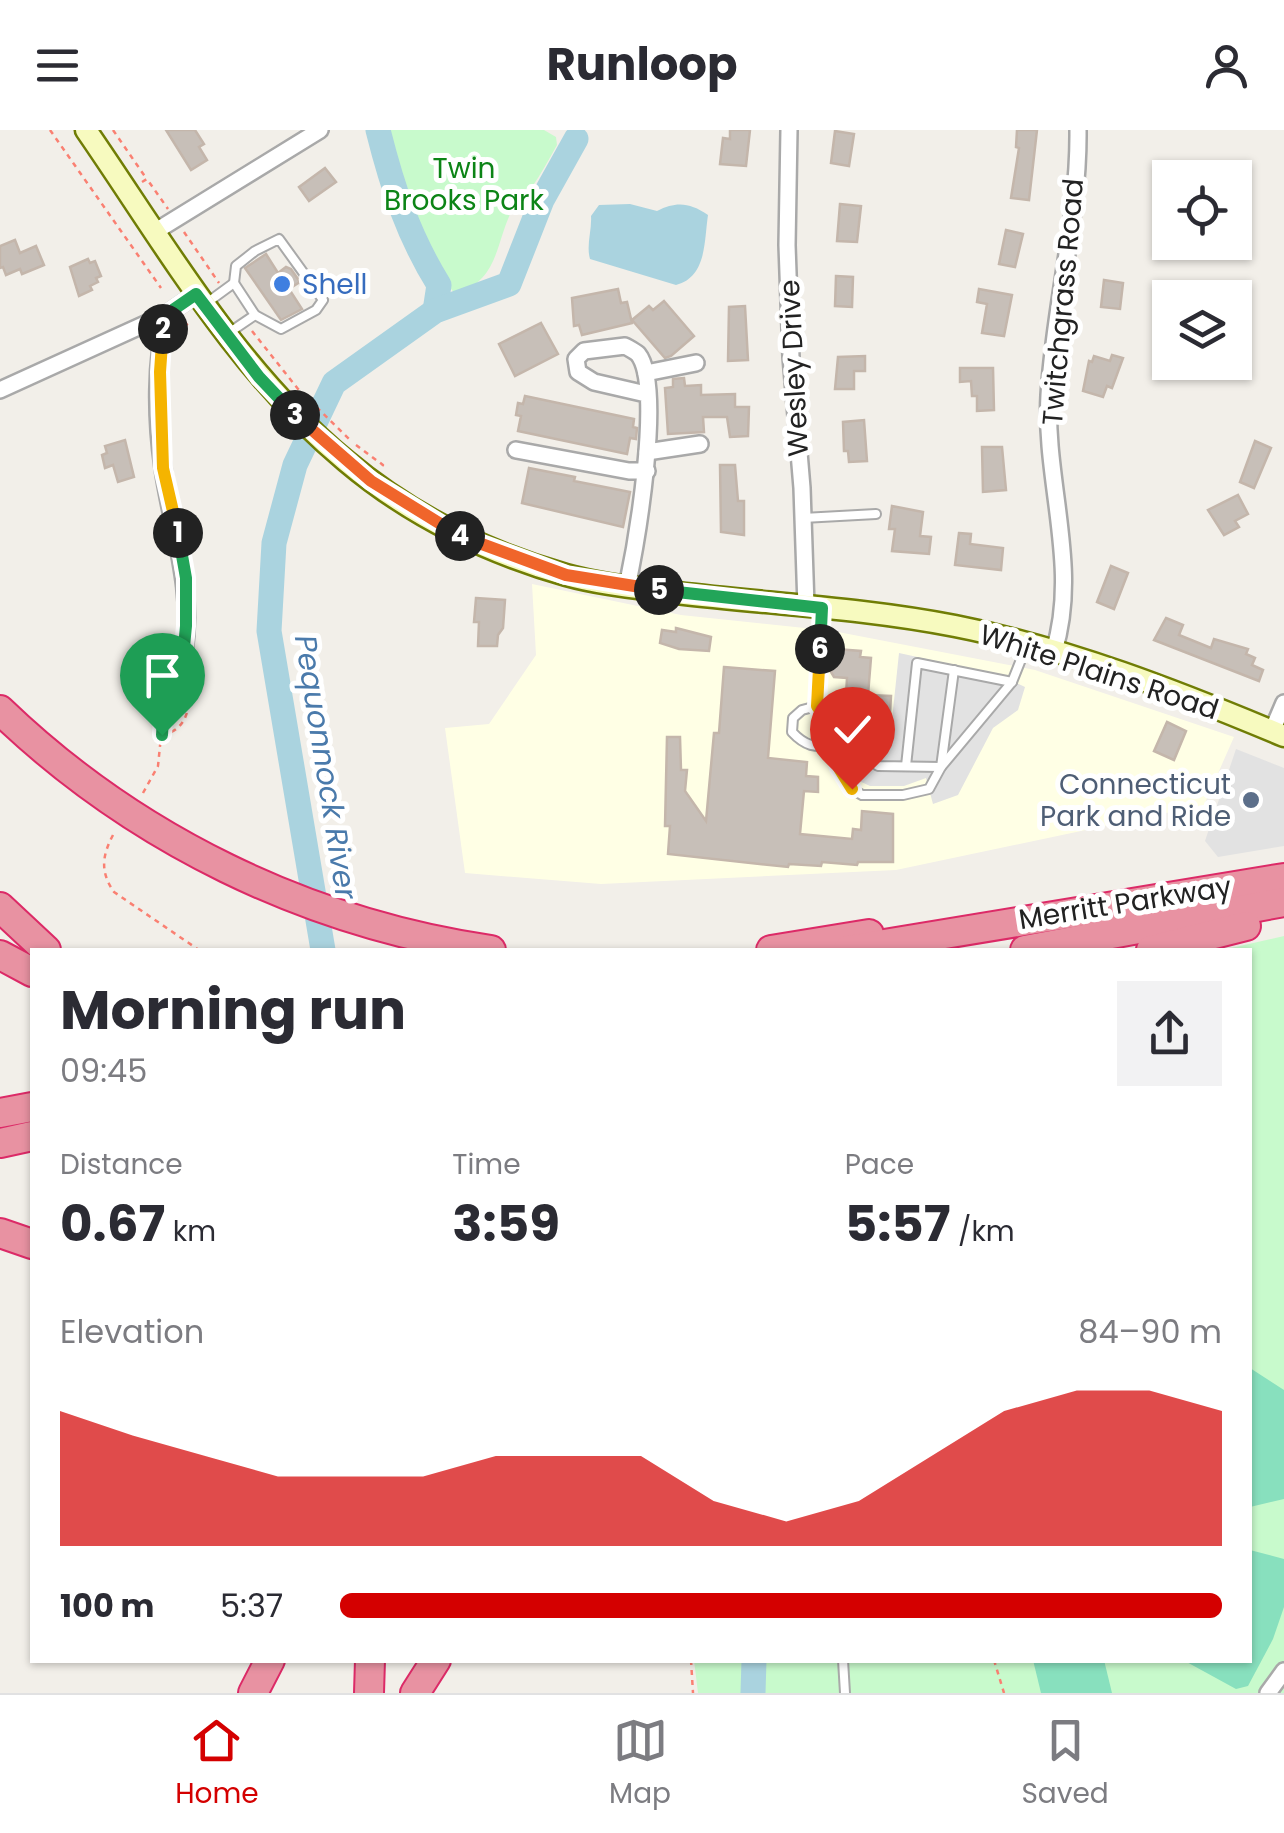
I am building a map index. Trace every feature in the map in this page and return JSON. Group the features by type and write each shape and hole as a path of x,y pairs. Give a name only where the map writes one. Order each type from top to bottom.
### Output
{"highway":[{"path":"0,710 75,776 125,813 218,864 266,886 388,930 481,948"},
{"name":"Merritt Parkway","path":"859,948 1284,878"},
{"name":"Merritt Parkway","path":"1037,948 1284,902"},
{"path":"0,907 44,948"},
{"path":"784,948 922,926 1040,916"},
{"path":"1159,948 1284,916"},
{"path":"0,954 30,971"},
{"path":"0,1113 30,1107"},
{"path":"0,1143 30,1136"},
{"path":"0,1233 30,1243"},
{"path":"253,1693 268,1663"},
{"path":"368,1693 370,1663"},
{"path":"418,1689 434,1663"}],"main road":[{"name":"White Plains Road","path":"86,130 226,334 392,495 466,540 566,575 931,622 1027,644 1278,733"}],"street":[{"path":"156,231 320,130"},
{"name":"Wesley Drive","path":"789,130 790,339 803,518 814,607"},
{"name":"Twitchgrass Road","path":"1054,652 1062,624 1064,587 1049,396 1078,130"},
{"path":"0,390 200,300"},
{"path":"164,702 183,657 186,626 186,578 162,450 161,338 167,314"},
{"path":"628,586 647,471 646,373 638,354 625,346 584,351 576,359 578,372 594,382 646,394"},
{"path":"646,373 696,363"},
{"path":"648,452 700,444"},
{"path":"516,450 629,472 647,471"},
{"path":"1278,733 1284,703"},
{"path":"1274,1692 1284,1671"}],"lane":[{"path":"279,239 323,300 316,310 281,329 256,315 234,283 236,266 279,239"},
{"path":"200,300 234,283"},
{"path":"226,334 256,315"},
{"path":"803,518 876,514"},
{"path":"814,607 817,706 830,725 839,768 852,789 862,796 903,795 929,789 941,767 1012,682 1027,644"},
{"path":"906,766 917,663 1012,682"},
{"path":"941,767 954,670"},
{"path":"817,706 802,710 793,718 792,732 802,744 834,745"},
{"path":"866,738 867,758 878,766 941,767"},
{"path":"843,1663 845,1693"}],"path":[{"path":"50,130 162,288"},
{"path":"113,130 224,290"},
{"path":"127,190 147,179"},
{"path":"246,322 291,397 350,453"},
{"path":"142,795 158,766 164,702"},
{"path":"113,835 103,864 114,892 196,948"},
{"path":"691,1663 693,1693"},
{"path":"995,1663 1004,1693"}],"shaded area":[{"path":"532,584 681,615 833,631 1035,670 1234,737 1204,805 896,870 601,884 465,873 445,728 489,724 536,655"},
{"path":"899,653 1000,675 1025,687 1018,710 993,728 958,795 933,804 926,778 904,786 870,786 857,780 848,762 843,734 853,732 856,717 878,718 878,731 891,729"},
{"name":"Connecticut Park and Ride","path":"1236,749 1284,768 1284,846 1218,857 1205,841"}],"green space":[{"name":"Twin Brooks Park","path":"373,130 544,130 556,137 557,145 542,172 511,212 493,261 469,288 455,294 442,274"},
{"path":"1284,936 1284,1693 698,1693 694,1663 1252,1663 1252,948 1231,948"},
{"path":"1252,1369 1284,1390 1284,1499 1252,1507"},
{"path":"1252,1551 1284,1559 1284,1607 1273,1639 1248,1686 1236,1689 1188,1663 1252,1663"},
{"path":"1034,1663 1105,1663 1112,1693 1041,1693"}],"water":[{"path":"630,204 657,211 683,205 708,215 699,266 686,281 676,285 590,259 591,216 599,205"}],"building":[{"path":"166,130 195,130 204,144 199,147 207,160 191,170"},
{"path":"730,130 750,130 746,166 720,164 723,138 730,139"},
{"path":"1017,130 1037,130 1029,200 1011,198 1019,148"},
{"path":"835,131 854,134 849,166 831,163"},
{"path":"325,168 336,182 309,201 299,187"},
{"path":"840,204 861,206 857,242 837,241"},
{"path":"1006,230 1023,234 1015,267 999,264"},
{"path":"15,240 20,253 36,246 44,265 22,274 20,269 6,275 0,268 0,246"},
{"name":"Shell","path":"266,254 278,273 286,267 291,269 300,282 289,289 302,309 281,320 245,268"},
{"path":"88,259 90,263 95,261 101,276 90,286 92,290 79,296 70,267"},
{"path":"836,276 853,277 852,307 835,306"},
{"path":"1104,280 1123,283 1120,309 1101,307"},
{"path":"618,289 621,303 627,302 632,323 582,335 579,325 574,326 572,298"},
{"path":"979,289 1012,295 1004,336 982,333 987,304 977,302"},
{"path":"664,301 694,336 665,358 632,320 649,306 653,310"},
{"path":"745,306 748,360 728,361 729,307"},
{"path":"541,323 558,354 515,376 499,344"},
{"path":"1112,355 1123,358 1112,388 1107,386 1103,397 1083,391 1089,361 1094,356 1110,361"},
{"path":"865,356 865,371 854,371 854,389 835,389 838,357"},
{"path":"960,368 993,368 994,410 977,411 977,396 972,396 971,381 960,382"},
{"path":"684,378 685,386 701,385 701,395 735,394 735,407 749,407 748,436 730,437 727,417 703,417 704,432 668,434 665,388 673,387 673,379"},
{"path":"525,396 634,419 636,439 630,438 627,454 518,431 518,403 523,404"},
{"path":"864,420 867,461 849,462 848,451 844,451 843,422"},
{"path":"125,440 134,477 118,482 113,465 105,468 102,455 107,453 105,446"},
{"path":"1255,441 1271,448 1254,488 1240,482"},
{"path":"982,447 1002,447 1006,490 983,492"},
{"path":"720,465 735,465 738,501 744,501 744,535 721,532"},
{"path":"529,468 630,492 623,527 522,503"},
{"path":"1238,495 1248,514 1235,521 1239,527 1224,535 1208,510"},
{"path":"892,506 923,512 920,536 931,537 929,554 892,551"},
{"path":"959,533 971,534 970,544 1003,548 1001,570 955,565"},
{"path":"1111,566 1128,573 1114,609 1097,602"},
{"path":"476,598 505,600 497,646 478,646"},
{"path":"1166,618 1183,625 1179,635 1211,648 1214,639 1248,649 1246,654 1255,658 1252,665 1263,670 1259,681 1154,640"},
{"path":"676,628 711,637 709,651 660,643 662,630 676,632"},
{"path":"836,649 861,651 860,657 871,658 868,695 891,696 889,730 878,729 879,717 845,712 847,678 834,677 831,672"},
{"path":"724,667 775,671 768,758 807,762 806,776 818,777 818,792 804,791 800,834 852,839 853,829 861,830 862,811 893,814 893,862 822,862 821,866 788,867 668,854 667,737 680,737 681,770 687,770 685,791 706,821"},
{"path":"1167,722 1186,731 1174,760 1154,751"}],"waterway":[{"name":"Pequonnock River","path":"378,130 402,210 439,285 435,311"},
{"name":"Pequonnock River","path":"323,948 269,631 274,543 295,465 334,383 435,311 509,284 542,200 576,139"},
{"name":"Pequonnock River","path":"753,1693 754,1663"}],"place":[{"name":"Shell","path":"282,284"},
{"name":"Connecticut Park and Ride","path":"1251,800"}],"route":[{"path":"162,735 164,702 183,657 186,578 163,468 161,338 167,314 196,294 259,377 346,462 466,540 566,575 719,598 822,608 817,706 830,725 839,768 852,789"}]}
